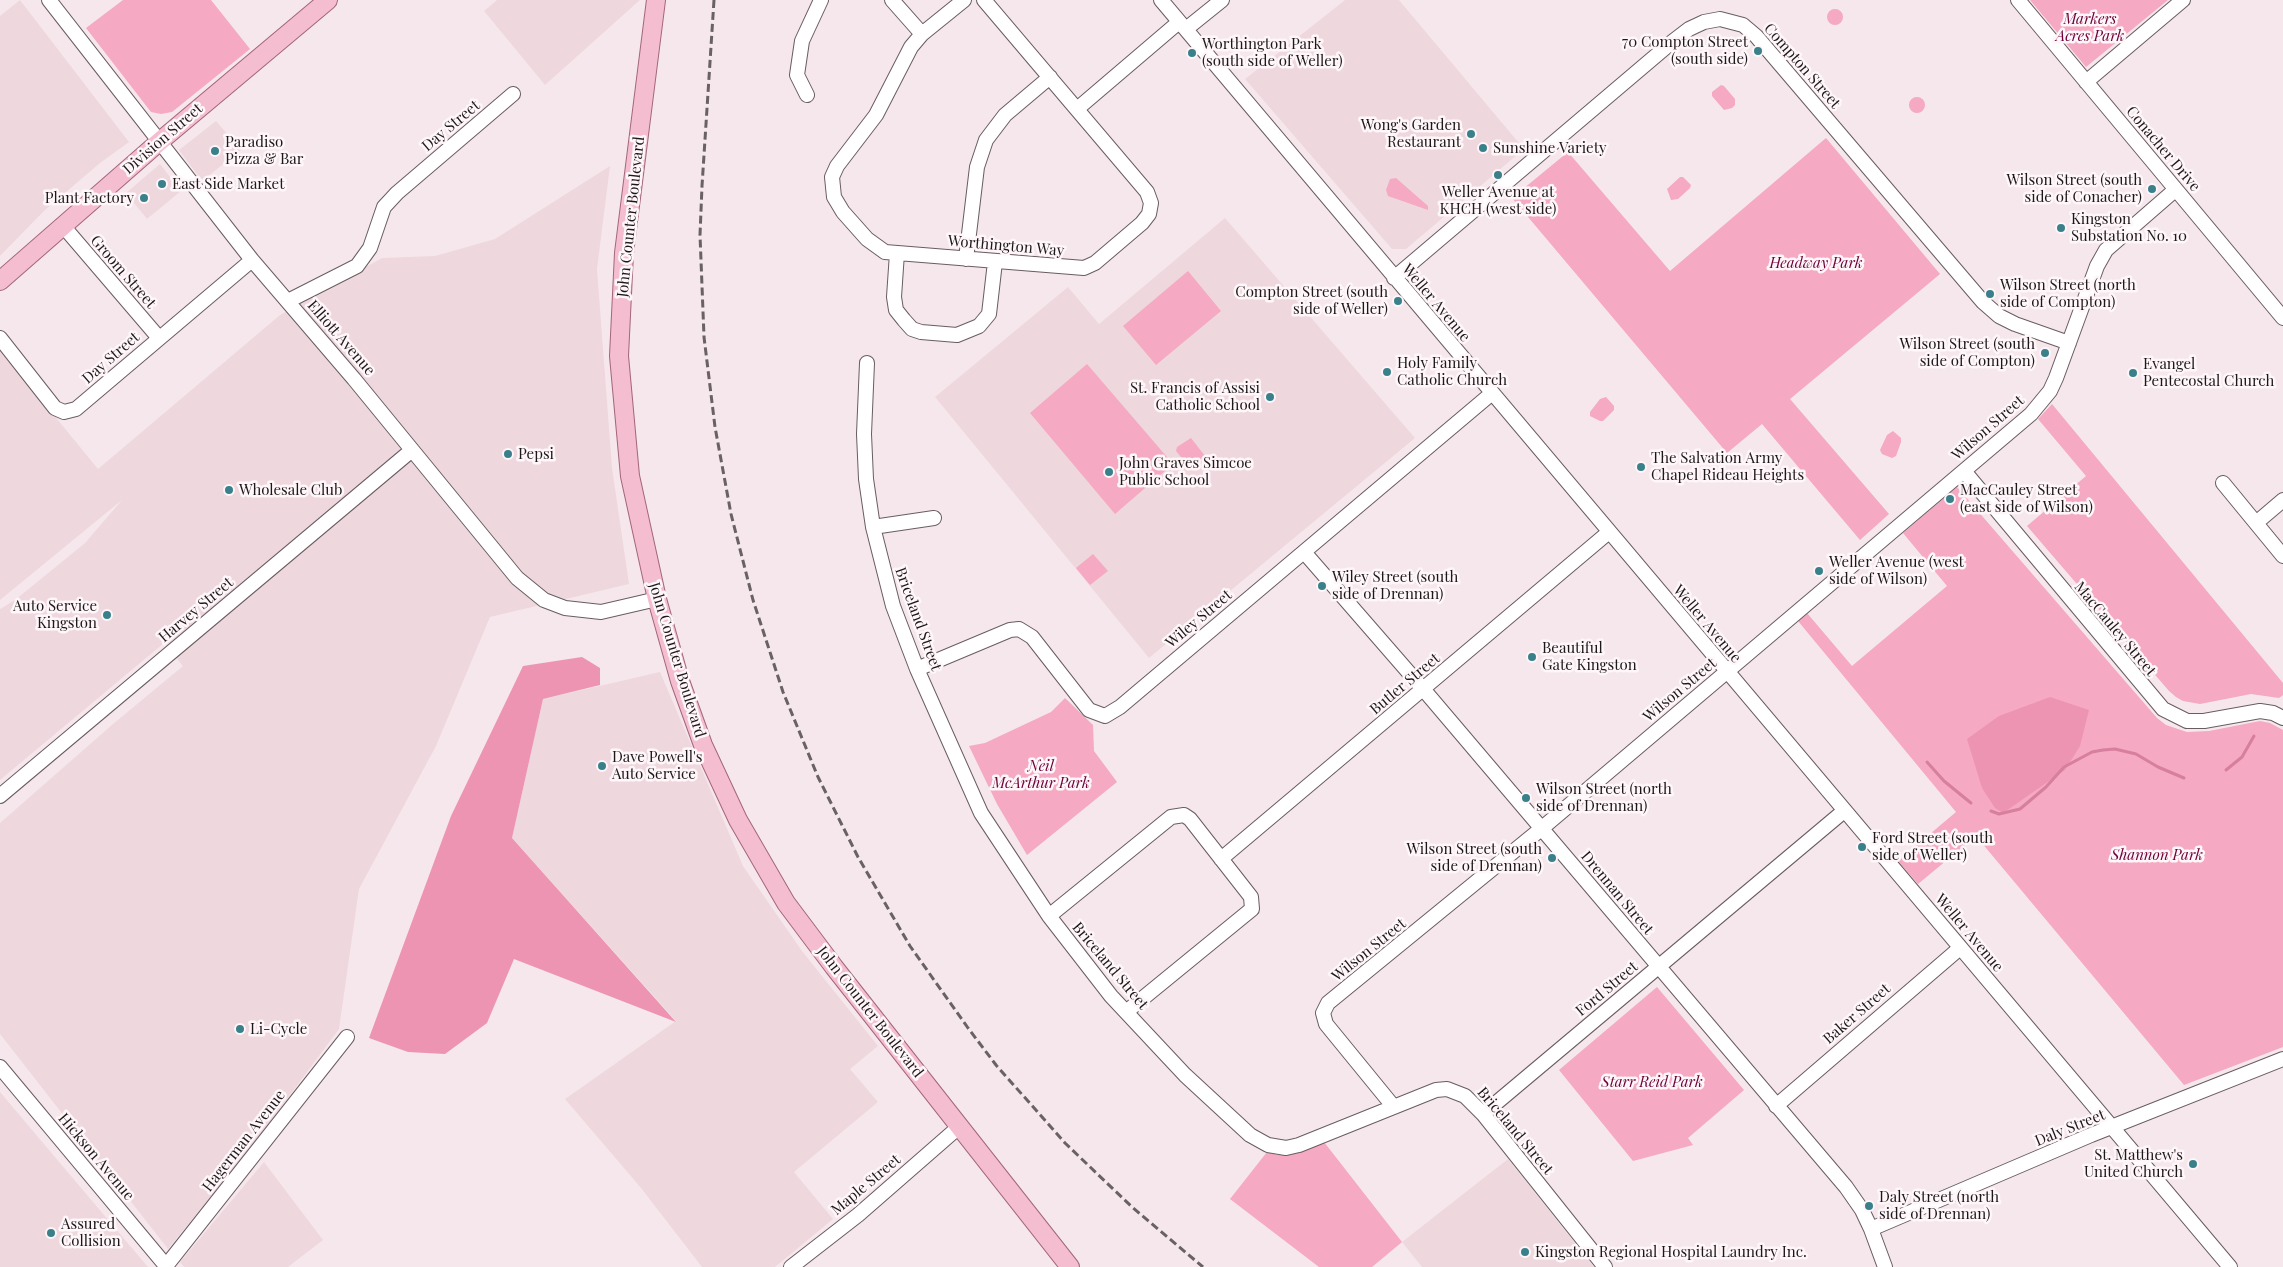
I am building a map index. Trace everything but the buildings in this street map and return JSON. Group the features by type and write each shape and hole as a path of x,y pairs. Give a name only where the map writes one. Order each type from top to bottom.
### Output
{"main road":[{"name":"Division Street","path":"0,281 159,142 328,0"},
{"name":"John Counter Boulevard","path":"656,2 624,253 620,356 630,476 657,599 680,681 703,745 738,820 786,902 829,960 1070,1267"}],"street":[{"name":"Elliott Avenue","path":"49,0 252,260 517,578 544,600 565,608 601,612 657,599"},
{"path":"807,95 797,75 802,42 821,0"},
{"path":"892,0 922,34"},
{"name":"Worthington Way","path":"964,0 922,34 911,47 876,115 837,166 832,178 834,196 843,212 875,246 885,252 1084,268 1095,263 1149,214 1151,203 1147,192 984,0"},
{"name":"Weller Avenue","path":"1161,0 1491,394 2230,1267"},
{"path":"1077,109 1183,25 1222,0"},
{"name":"Conacher Drive","path":"2018,0 2283,318"},
{"path":"2086,82 2183,0"},
{"name":"Compton Street","path":"1394,278 1672,42 1689,29 1704,22 1720,19 1743,25 1756,36 1983,302 1999,316 2015,324 2069,343"},
{"path":"966,259 977,167 986,140 1005,115 1050,77"},
{"name":"Day Street","path":"288,302 357,266 370,248 384,207 397,193 513,94"},
{"name":"Wilson Street","path":"1393,1106 1326,1024 1323,1013 1328,1003 1541,829 1964,471 2041,403 2053,384 2097,266 2106,250 2175,190"},
{"name":"Groom Street","path":"64,227 159,338"},
{"path":"897,253 894,297 896,310 912,329 957,336 979,326 988,314 995,262"},
{"name":"Day Street","path":"0,338 55,408 64,412 76,409 252,260"},
{"name":"Briceland Street","path":"867,362 864,434 866,479 873,527 893,606 917,669 981,812 1049,916 1126,1012 1185,1075 1250,1135 1268,1146 1286,1148 1299,1145 1427,1092 1447,1089 1465,1096 1483,1114 1605,1267"},
{"name":"Wiley Street","path":"917,669 1010,630 1019,629 1032,637 1089,710 1105,716 1120,707 1491,394"},
{"name":"Harvey Street","path":"0,796 412,450"},
{"name":"MacCauley Street","path":"1964,471 2163,709 2188,721 2260,711 2273,713 2283,718"},
{"path":"2223,483 2283,556"},
{"path":"2256,523 2283,500"},
{"path":"873,527 934,518"},
{"name":"Butler Street","path":"1221,859 1424,690 1609,532"},
{"name":"Drennan Street","path":"1304,552 1424,690 1854,1198 1871,1229 1885,1267"},
{"name":"Ford Street","path":"1483,1114 1844,811"},
{"path":"1049,916 1176,815 1184,815 1190,819 1251,897 1252,909 1126,1012"},
{"name":"Baker Street","path":"1776,1106 1960,948"},
{"name":"Hagerman Avenue","path":"166,1267 347,1037"},
{"name":"Daly Street","path":"1871,1229 2112,1128 2283,1060"},
{"name":"Hickson Avenue","path":"0,1067 166,1267"},
{"name":"Maple Street","path":"791,1267 858,1215 960,1126"}],"shaded area":[{"path":"20,0 129,142 100,163 45,210 0,256 0,16"},
{"path":"497,0 640,0 545,85 484,11"},
{"path":"1345,0 1399,0 1524,149 1406,249 1392,249 1245,79"},
{"path":"216,121 241,150 202,181 179,150"},
{"path":"160,164 181,191 147,219 126,193"},
{"path":"610,166 597,269 612,468 629,584 490,617 436,746 359,889 339,1029 252,1146 168,1249 0,1034 0,823 113,724 183,666 164,643 0,780 0,609 15,600 85,543 122,500 0,600 0,349 98,469 280,315 382,258 435,256 495,239"},
{"path":"1225,218 1415,438 1149,658 935,397 1068,287 1099,324"},
{"path":"582,657 600,668 600,685 543,699 512,838 676,1022 514,959 487,1023 445,1054 408,1052 369,1038 451,816 523,666"},
{"path":"660,672 743,866 802,951 878,1046 850,1069 878,1102 794,1172 833,1219 775,1267 702,1267 641,1188 565,1099 676,1021 512,838 543,699"},
{"path":"2050,697 2089,710 2080,746 2065,770 2003,813 1995,808 1982,788 1967,739 1999,716"},
{"path":"0,1092 148,1267 0,1267"},
{"path":"1508,1159 1594,1267 1422,1267 1402,1242"},
{"path":"264,1162 323,1240 288,1267 184,1267 180,1262"}],"green space":[{"path":"123,0 211,0 250,49 172,112 161,114 151,112 86,28"},
{"name":"Markers Acres Park","path":"2030,0 2168,0 2086,67"},
{"path":"1835,9 1843,17 1835,25 1827,17"},
{"path":"1721,85 1735,99 1735,105 1732,108 1724,110 1712,96 1712,92"},
{"path":"1917,97 1925,105 1917,113 1909,105"},
{"name":"Headway Park","path":"1826,138 1940,274 1790,399 1889,514 1860,540 1762,424 1727,453 1512,198 1568,152 1670,271"},
{"path":"1680,177 1683,177 1691,185 1690,188 1678,199 1671,200 1667,189"},
{"path":"1396,178 1428,206 1428,210 1388,196 1386,190 1390,179"},
{"path":"1188,271 1221,311 1156,365 1123,326"},
{"path":"1087,364 1173,464 1115,514 1030,413"},
{"path":"1606,397 1614,406 1614,410 1603,421 1590,416 1590,412 1600,399"},
{"path":"2052,404 2283,683 2283,695 2279,698 2251,694 2200,704 2183,701 2176,697 2027,526 2086,476 2038,419"},
{"path":"1893,431 1901,438 1901,442 1896,456 1892,458 1882,454 1880,450 1887,435"},
{"path":"1191,438 1205,456 1190,468 1176,451 1177,447"},
{"name":"Shannon Park","path":"1957,487 2157,718 2166,725 2187,732 2209,731 2260,721 2270,723 2283,730 2283,1047 2184,1085 1976,836 1918,884 1898,861 1956,812 1798,621 1807,613 1852,666 1947,586 1903,533"},
{"path":"1093,554 1108,571 1090,585 1076,568"},
{"name":"Neil McArthur Park","path":"1065,698 1093,725 1094,751 1117,782 1027,855 997,804 969,746 985,743 1051,712"},
{"name":"Starr Reid Park","path":"1657,987 1744,1090 1688,1138 1693,1145 1633,1161 1559,1070"},
{"path":"1324,1142 1402,1242 1372,1267 1319,1267 1230,1199 1267,1152 1278,1155 1291,1154"}],"waterway":[{"path":"2226,770 2242,757 2254,736"},
{"path":"1991,811 1999,814 2020,809 2046,787 2064,767 2092,752 2103,750 2115,749 2136,754 2158,767 2184,778"},
{"path":"1927,762 1944,781 1971,803"}],"railway":[{"path":"714,0 700,235 704,337 715,427 731,514 753,600 783,692 818,777 858,857 910,946 968,1028 996,1065 1065,1143 1132,1207 1203,1267"}],"place":[{"name":"70 Compton Street (south side)","path":"1758,51"},
{"name":"Worthington Park (south side of Weller)","path":"1192,53"},
{"name":"Wong's Garden Restaurant","path":"1471,134"},
{"name":"Sunshine Variety","path":"1483,148"},
{"name":"Paradiso Pizza & Bar","path":"215,151"},
{"name":"Weller Avenue at KHCH (west side)","path":"1498,175"},
{"name":"East Side Market","path":"162,184"},
{"name":"Wilson Street (south side of Conacher)","path":"2152,189"},
{"name":"Plant Factory","path":"144,198"},
{"name":"Kingston Substation No. 10","path":"2061,228"},
{"name":"Wilson Street (north side of Compton)","path":"1990,294"},
{"name":"Compton Street (south side of Weller)","path":"1398,301"},
{"name":"Wilson Street (south side of Compton)","path":"2045,353"},
{"name":"Holy Family Catholic Church","path":"1387,372"},
{"name":"Evangel Pentecostal Church","path":"2133,373"},
{"name":"St. Francis of Assisi Catholic School","path":"1270,397"},
{"name":"Pepsi","path":"508,454"},
{"name":"The Salvation Army Chapel Rideau Heights","path":"1641,467"},
{"name":"John Graves Simcoe Public School","path":"1109,472"},
{"name":"Wholesale Club","path":"229,490"},
{"name":"MacCauley Street (east side of Wilson)","path":"1950,499"},
{"name":"Weller Avenue (west side of Wilson)","path":"1819,571"},
{"name":"Wiley Street (south side of Drennan)","path":"1322,586"},
{"name":"Auto Service Kingston","path":"107,615"},
{"name":"Beautiful Gate Kingston","path":"1532,657"},
{"name":"Dave Powell's Auto Service","path":"602,766"},
{"name":"Wilson Street (north side of Drennan)","path":"1526,798"},
{"name":"Ford Street (south side of Weller)","path":"1862,847"},
{"name":"Wilson Street (south side of Drennan)","path":"1552,858"},
{"name":"Li-Cycle","path":"240,1029"},
{"name":"St. Matthew's United Church","path":"2193,1164"},
{"name":"Daly Street (north side of Drennan)","path":"1869,1206"},
{"name":"Assured Collision","path":"51,1233"},
{"name":"Kingston Regional Hospital Laundry Inc.","path":"1525,1252"}]}
